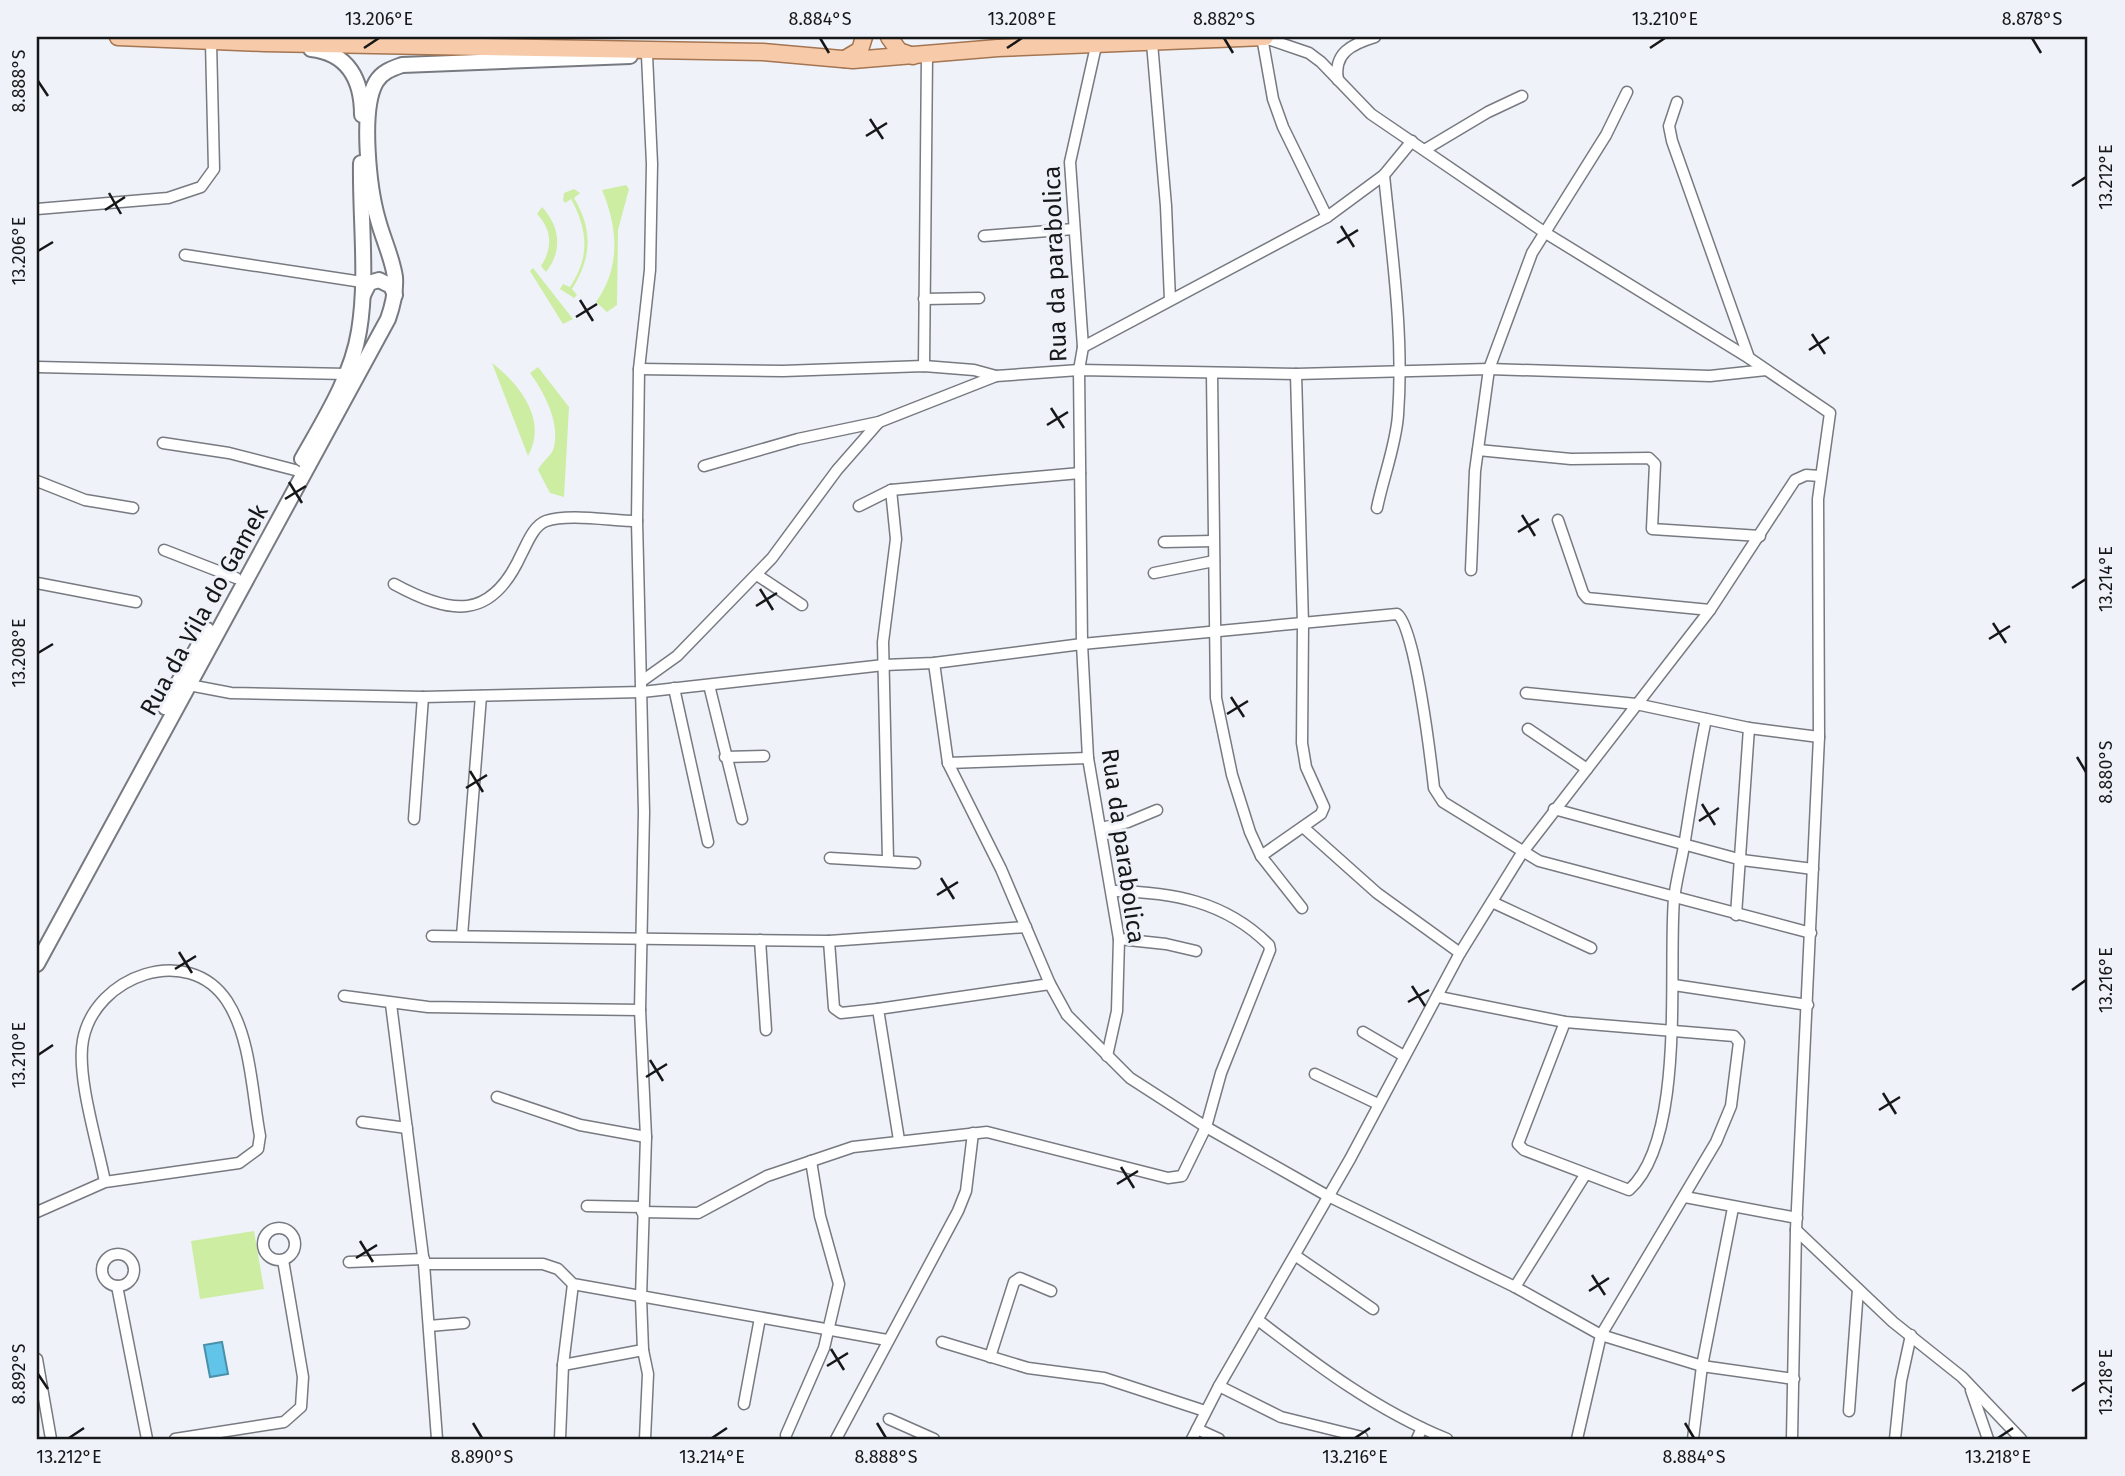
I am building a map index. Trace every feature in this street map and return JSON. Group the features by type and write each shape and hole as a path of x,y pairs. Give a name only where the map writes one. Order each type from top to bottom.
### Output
{"main road":[{"path":"118,37 264,43 763,52 843,60 998,48 1264,37"},
{"path":"843,60 860,50 864,37"},
{"path":"889,37 899,51 921,56"},
{"name":"Rua da Vila do Gamek","path":"37,945 346,374 359,332 363,288 361,128 357,80 341,58 323,50 264,43"},
{"path":"647,55 690,51"},
{"name":"Rua da Vila do Gamek","path":"37,964 379,339 395,296 394,274 373,194 369,104 372,90 382,75 402,65 426,63 647,55"},
{"path":"363,288 379,280 391,286 395,296"}],"street":[{"path":"1327,217 1283,127 1273,99 1264,37 1309,53 1371,114 1544,232 1749,358 1830,413 1820,476 1819,737 1796,1230 1792,1439"},
{"path":"1338,81 1336,66 1340,57 1353,45 1375,37"},
{"path":"37,209 168,198 201,187 214,169 212,41"},
{"path":"1152,43 1166,206 1170,300"},
{"name":"Rua da parabolica","path":"1096,46 1070,162 1083,347 1079,370 1082,644 1088,758 1113,891 1119,939 1116,1011 1107,1056"},
{"path":"645,1439 648,1374 643,1350 641,1298 646,1138 640,1010 642,687 638,522 639,369 650,256 652,164 647,55"},
{"path":"921,56 924,366"},
{"path":"1471,570 1471,516 1489,369 1514,295 1544,232 1606,135 1627,92"},
{"path":"1426,149 1488,112 1522,96"},
{"path":"1677,102 1669,126 1672,141 1749,358"},
{"path":"1083,347 1327,217 1384,175 1412,141"},
{"path":"1377,508 1397,427 1399,371 1394,264 1384,175"},
{"path":"984,236 1074,229"},
{"path":"185,255 363,288"},
{"path":"924,299 979,298"},
{"path":"639,369 783,371 924,366 974,370 996,376"},
{"path":"37,367 346,374"},
{"path":"704,466 798,439 879,422 996,376 1079,370 1296,374 1489,369 1698,376 1766,370"},
{"path":"1212,373 1216,500 1213,541 1214,670 1218,711 1241,809 1261,856 1302,908"},
{"path":"1261,856 1321,814 1324,807 1306,767 1302,743 1303,624 1296,374"},
{"path":"642,687 757,575 837,470 879,422"},
{"path":"163,443 229,453 295,471"},
{"path":"1478,450 1571,459 1649,458 1655,464 1652,530 1760,536"},
{"path":"859,506 891,490 1080,473"},
{"path":"1192,1439 1219,1386 1296,1256 1326,1195 1350,1159 1404,1056 1439,997 1460,953 1522,853 1710,610 1796,480 1807,475 1820,476"},
{"path":"37,481 85,500 133,508"},
{"path":"888,860 884,618 896,539 891,490"},
{"path":"1558,520 1587,598 1710,610"},
{"path":"394,584 417,597 456,608 468,607 495,594 510,580 535,530 543,522 638,522"},
{"path":"1164,542 1213,541"},
{"path":"164,550 236,578"},
{"path":"1154,573 1214,561"},
{"path":"757,575 802,605"},
{"path":"37,583 136,602"},
{"path":"189,685 231,693 423,697 642,687 674,688 884,665 934,663 1082,644 1397,614 1403,617 1419,685 1434,788 1443,802 1522,853 1557,867 1811,933"},
{"path":"934,663 948,764 1002,869 1050,984 1067,1015 1130,1078 1206,1127 1326,1195 1515,1287 1601,1335 1702,1366 1794,1379"},
{"path":"709,685 742,819"},
{"path":"674,688 708,842"},
{"path":"1526,694 1636,704 1749,728 1819,737"},
{"path":"462,936 481,696"},
{"path":"414,819 423,697"},
{"path":"1565,1022 1518,1143 1524,1150 1629,1190 1649,1162 1660,1124 1672,1033 1674,898 1706,719"},
{"path":"1736,915 1742,860 1749,728"},
{"path":"1528,729 1587,769"},
{"path":"725,757 764,756"},
{"path":"948,764 1088,758"},
{"path":"1554,809 1742,860 1813,869"},
{"path":"1101,828 1128,822 1157,810"},
{"path":"1303,827 1377,893 1460,953"},
{"path":"830,858 915,863"},
{"path":"587,1206 698,1213 766,1177 853,1147 973,1133 1003,1134 1177,1179 1182,1176 1196,1153 1221,1073 1266,961 1269,945 1243,925 1198,900 1168,893 1113,891"},
{"path":"1492,902 1591,948"},
{"path":"432,936 829,941 1026,927"},
{"path":"1119,939 1166,944 1196,951"},
{"path":"760,940 766,1030"},
{"path":"829,941 834,1008 841,1013 1050,984"},
{"path":"37,1212 105,1182 239,1163 258,1149 260,1136 236,1017 225,998 207,982 185,974 163,971 137,975 116,987 100,1003 89,1022 83,1041 83,1063 105,1182"},
{"path":"1674,985 1808,1005"},
{"path":"344,996 391,1004 640,1010"},
{"path":"1439,997 1565,1022 1672,1033 1734,1035 1740,1042 1731,1106 1716,1142 1685,1197 1636,1272 1601,1335 1577,1439"},
{"path":"391,1004 424,1262 438,1439"},
{"path":"878,1009 899,1140"},
{"path":"1363,1032 1404,1056"},
{"path":"1315,1074 1378,1104"},
{"path":"497,1097 580,1125 646,1138"},
{"path":"362,1122 407,1128"},
{"path":"836,1439 887,1340 924,1279 958,1211 966,1191 973,1133"},
{"path":"786,1435 815,1376 830,1329 839,1284 820,1216 811,1161"},
{"path":"1515,1287 1585,1175"},
{"path":"1685,1197 1733,1209 1797,1218"},
{"path":"1693,1439 1702,1366 1733,1209"},
{"path":"1796,1230 1858,1289 1971,1388 2021,1439"},
{"path":"1296,1256 1373,1309"},
{"path":"175,1439 284,1422 301,1406 303,1377 283,1260"},
{"path":"349,1262 536,1263 558,1269 573,1284 887,1340"},
{"path":"990,1357 1014,1282 1020,1278 1051,1291"},
{"path":"560,1439 563,1364 573,1284"},
{"path":"117,1286 148,1439"},
{"path":"1849,1411 1858,1289"},
{"path":"744,1404 760,1318"},
{"path":"1258,1320 1334,1378 1381,1409 1447,1439"},
{"path":"429,1326 464,1323"},
{"path":"1895,1439 1901,1381 1911,1335"},
{"path":"942,1342 1028,1368 1104,1378 1205,1411"},
{"path":"563,1364 643,1350"},
{"path":"37,1359 51,1439"},
{"path":"1219,1386 1281,1416 1362,1437"},
{"path":"1971,1388 1988,1439"},
{"path":"889,1419 934,1439"},
{"path":"1417,1439 1422,1428"},
{"path":"1197,1429 1219,1439"}],"green space":[{"path":"626,185 629,189 618,230 617,305 607,312 596,302 610,275 614,247 614,233 602,190"},
{"path":"574,189 580,193 574,198 585,221 588,244 583,266 572,289 577,295 574,298 560,289 563,284 570,287 584,254 583,233 577,210 571,199 565,203 563,200 564,193"},
{"path":"542,207 553,222 557,239 555,256 546,272 541,266 548,252 548,232 537,214"},
{"path":"533,268 573,319 563,324 530,271"},
{"path":"492,363 512,381 528,404 535,430 528,456"},
{"path":"538,367 569,407 564,497 550,493 538,470 553,450 555,428 549,408 530,373"},
{"path":"254,1231 264,1289 200,1299 191,1241"}],"water":[{"path":"222,1342 228,1374 210,1377 204,1345"}]}
